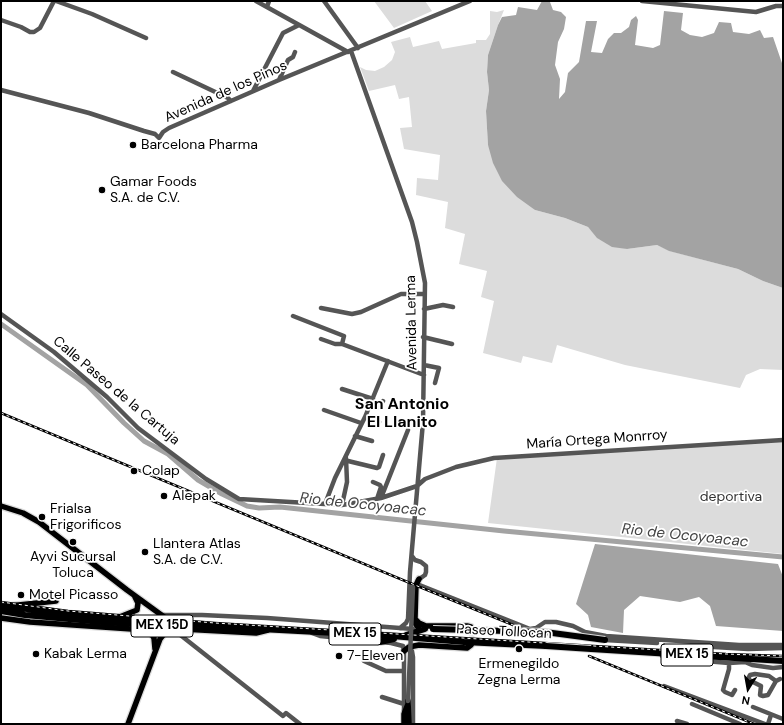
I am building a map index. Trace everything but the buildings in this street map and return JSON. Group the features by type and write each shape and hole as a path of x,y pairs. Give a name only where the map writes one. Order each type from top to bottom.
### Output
{"highway":[{"name":"MEX 15","path":"2,608 223,627"},
{"name":"MEX 15D","path":"2,608 25,615 134,624 207,628 223,627"},
{"name":"Paseo Tollocan","path":"223,627 392,636 464,642 783,661"},
{"path":"392,636 409,635 422,629 545,632 605,640"},
{"path":"380,642 404,638"}],"main road":[{"path":"1,506 23,513 39,522 132,594 171,622"},
{"path":"416,584 415,623 422,629"},
{"path":"116,618 137,610 138,603 132,594"},
{"path":"2,608 56,601"},
{"path":"1,618 30,622 146,630 182,629 256,633 270,629"},
{"path":"415,619 419,623 426,626 467,626 471,627 472,632"},
{"path":"146,630 151,633 154,638 154,655"},
{"path":"128,724 154,655 164,634 174,630"},
{"path":"405,650 419,644 467,648 471,645"},
{"path":"404,724 404,714 407,703"},
{"path":"407,703 409,724"}],"street":[{"path":"1,20 32,32 37,31 55,1 92,14 146,38"},
{"path":"256,1 350,51"},
{"path":"267,7 269,1"},
{"path":"324,1 358,48"},
{"name":"Avenida de los Pinos","path":"1,90 155,134 159,138 163,132 169,128 279,80 470,1"},
{"path":"642,1 756,12 772,6 783,6"},
{"path":"253,91 283,33 299,25"},
{"name":"Avenida Lerma","path":"350,51 414,237 425,283 423,338 424,422 414,519 408,619 400,628"},
{"path":"279,80 288,60 293,58 295,52"},
{"path":"173,72 228,98 231,101"},
{"path":"321,308 352,314 361,312 401,294 424,294"},
{"path":"424,309 443,305 453,307"},
{"name":"Calle Paseo de la Cartuja","path":"1,314 54,352 107,397 138,428 194,471 236,498"},
{"path":"293,316 344,336 342,344"},
{"path":"321,338 335,344 342,344 424,375"},
{"path":"423,338 452,344"},
{"path":"325,504 335,478 371,404 388,361"},
{"path":"424,365 438,367 435,383"},
{"path":"342,389 373,398"},
{"path":"371,404 379,406 383,401"},
{"path":"324,410 361,423"},
{"path":"365,417 379,422"},
{"path":"379,499 408,430"},
{"path":"355,436 372,441"},
{"name":"María Ortega Monrroy","path":"236,498 247,500 342,505 379,499 417,486 425,479 456,467 494,458 783,440"},
{"path":"345,459 377,468 379,467 383,455"},
{"path":"342,505 347,482 345,459"},
{"path":"373,482 381,486 379,499"},
{"path":"407,703 416,584 424,575 426,569 424,564 415,560 412,556"},
{"path":"410,569 413,564 421,562"},
{"path":"410,575 416,584 530,629 536,628 545,622 556,622 573,626 580,630 606,636 746,645 783,645"},
{"path":"162,615 267,618 422,629"},
{"path":"174,630 283,716 286,713 300,724"},
{"path":"306,632 320,636 380,642 403,646 405,650 404,671 407,703"},
{"path":"605,640 748,649 783,648"},
{"path":"405,650 409,649 412,651 413,657 413,724"},
{"path":"658,653 663,656 681,659 729,663 745,662 752,665 773,668 783,667"},
{"path":"364,661 386,671 404,671"},
{"path":"729,663 729,669 723,690 732,695 735,690"},
{"path":"762,666 768,676 778,680 768,695 763,696 760,695 761,686 750,680 749,677 750,675 754,674 768,676"},
{"path":"768,676 770,670 773,668"},
{"path":"664,686 765,724"},
{"path":"382,697 407,703"},
{"path":"692,704 740,724"},
{"path":"753,707 783,719"},
{"path":"721,708 719,713 724,718"},
{"path":"768,724 771,715"},
{"path":"722,724 724,718"},
{"path":"677,721 687,724"}],"green space":[{"path":"374,1 425,1 432,11 394,28"},
{"path":"504,10 488,55 487,72 489,90 486,111 488,145 535,210 565,218 588,227 599,239 627,249 657,245 670,251 738,269 763,281 783,288 783,370 760,369 746,375 740,388 625,365 557,345 552,363 523,356 521,363 483,353 494,301 481,297 487,271 459,264 465,234 445,228 448,202 416,195 417,178 438,180 440,155 404,149 400,128 412,127 409,97 399,99 395,85 369,91 360,67 366,70 375,71 384,67 392,60 395,52 391,42 410,37 413,47 439,41 442,49 476,43 476,40 486,40 490,34 490,11 497,12"},
{"name":"deportiva","path":"783,441 783,554 488,523 497,458"}],"shaded area":[{"path":"542,1 550,2 553,10 561,12 566,17 564,29 558,42 555,65 560,79 559,99 565,92 568,73 579,62 586,21 597,21 591,52 602,53 608,39 614,33 621,33 629,27 631,20 636,16 638,20 635,45 653,48 660,45 664,11 683,13 681,30 690,35 702,37 714,33 719,22 731,23 733,32 749,34 760,30 764,38 773,37 783,66 783,288 763,281 738,269 669,251 657,245 627,249 612,247 597,238 588,227 565,218 535,210 517,197 502,181 493,163 488,145 486,111 489,90 487,72 488,55 502,17 516,15 518,7 537,10"},
{"path":"595,544 778,564 783,577 783,631 716,626 710,606 699,597 680,602 640,596 624,610 623,633 591,627 588,615 576,604"}],"waterway":[{"name":"Rio de Ocoyoacac","path":"1,324 87,385 144,441 168,454 198,480 247,506 259,508 280,507 504,531 783,557"}],"tunnel":[{"path":"471,645 472,632"}],"railway":[{"path":"1,413 545,638"},
{"path":"1,602 68,611 215,623 726,654 783,656"},
{"path":"589,656 754,724"}],"place":[{"name":"Barcelona Pharma","path":"133,145"},
{"name":"Gamar Foods S.A. de C.V.","path":"102,190"},
{"name":"Colap","path":"134,471"},
{"name":"Alepak","path":"164,496"},
{"name":"Frialsa Frigorificos","path":"42,517"},
{"name":"Ayvi Sucursal Toluca","path":"73,542"},
{"name":"Llantera Atlas S.A. de C.V.","path":"145,552"},
{"name":"Motel Picasso","path":"21,595"},
{"name":"Ermenegildo Zegna Lerma","path":"519,649"},
{"name":"Kabak Lerma","path":"36,654"},
{"name":"7-Eleven","path":"339,656"}],"district":[{"name":"San Antonio El Llanito","path":"402,414"}]}
